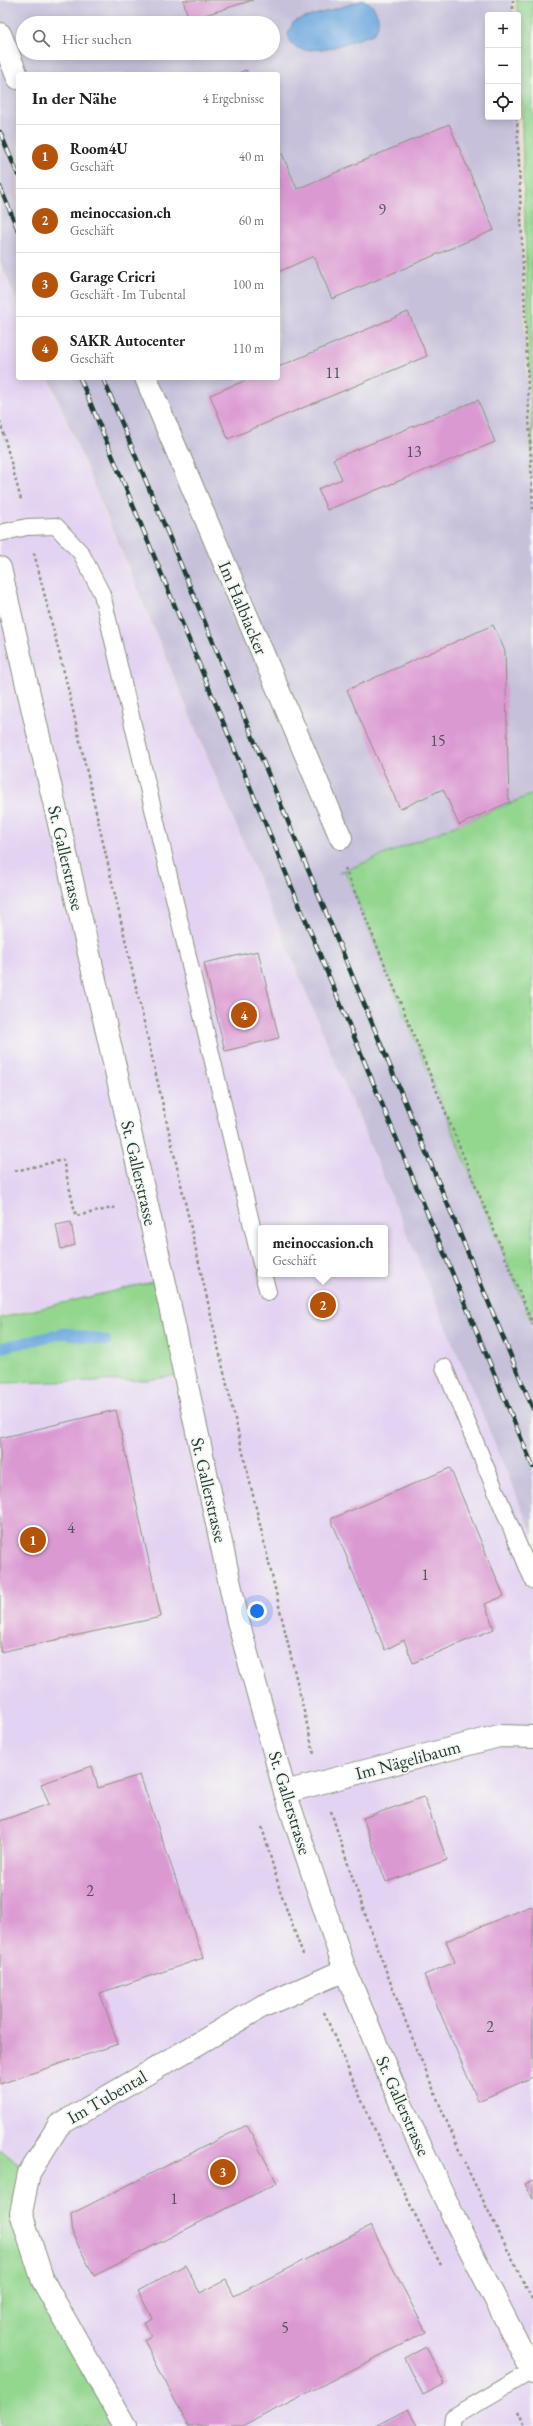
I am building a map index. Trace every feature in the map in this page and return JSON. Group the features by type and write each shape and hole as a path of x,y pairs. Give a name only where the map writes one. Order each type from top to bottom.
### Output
{"main road":[{"path":"0,34 16,73"},
{"name":"Im Halbiacker","path":"147,380 341,838"},
{"name":"St. Gallerstrasse","path":"0,568 164,1279 238,1621 285,1792 345,1970 407,2118 455,2220 533,2372"},
{"name":"Im Nägelibaum","path":"285,1792 499,1736 533,1737"},
{"name":"Im Tubental","path":"125,2426 43,2281 22,2213 29,2173 59,2125 261,2007 345,1970"}],"lane":[{"path":"0,533 28,527 56,526 81,553 102,594 258,1251"},
{"path":"265,1277 268,1292"},
{"path":"444,1367 533,1580"},
{"path":"452,2426 453,2417 533,2372"}],"path":[{"path":"513,0 513,12"},
{"path":"517,120 533,513"},
{"path":"0,421 28,527 76,726 226,1382 322,1782 350,1874 406,2028 463,2159 533,2301"},
{"path":"341,838 345,871 533,1325"},
{"path":"15,1171 63,1160 76,1216 123,1206"}],"shaded area":[{"path":"0,0 513,0 513,12 485,12 485,120 517,120 533,513 533,794 345,871 533,1325 533,1535 50,380 280,380 280,72 16,72 16,299 0,261"},
{"path":"0,264 16,302 16,380 49,380 533,1535 533,2426 125,2426 61,2314 8,2155 0,2149 0,1383 165,1280 0,1316"}],"green space":[{"path":"516,0 533,0 533,478 521,108 521,12 518,12"},
{"path":"533,794 533,1325 345,871 339,873"},
{"path":"164,1279 184,1374 149,1380 0,1383 0,1318"},
{"path":"0,2149 29,2173 21,2213 125,2426 0,2426"}],"water":[{"path":"364,0 373,6 378,17 378,26 373,34 328,49 303,50 292,45 288,34 293,23 298,20"}],"building":[{"path":"183,0 253,0 202,16 188,16"},
{"path":"449,124 494,230 332,299 314,256 280,271 280,149 297,189"},
{"path":"408,312 427,356 228,439 210,395 246,380 280,380 280,366"},
{"path":"478,400 495,442 327,510 318,489 342,479 333,459"},
{"path":"493,625 505,651 509,802 459,825 443,789 400,809 347,690"},
{"path":"258,951 279,1038 225,1051 204,963"},
{"path":"71,1222 75,1245 61,1249 56,1225"},
{"path":"116,1410 161,1617 0,1652 0,1438"},
{"path":"450,1468 504,1596 485,1604 494,1629 413,1663 404,1640 385,1650 331,1519"},
{"path":"92,1766 98,1788 140,1775 203,1958 100,1993 118,2044 0,2084 0,1821 49,1804 41,1784"},
{"path":"424,1797 447,1860 386,1882 363,1818"},
{"path":"531,1906 533,1910 533,2077 478,2101 424,1975 455,1962 446,1941"},
{"path":"247,2125 277,2183 94,2276 73,2235 71,2214"},
{"path":"533,2180 533,2199 525,2184"},
{"path":"371,2226 426,2332 243,2426 188,2426 144,2340 151,2336 144,2322 152,2318 138,2291 185,2265 200,2293 226,2280 234,2296"},
{"path":"426,2347 445,2384 423,2395 405,2358"},
{"path":"408,2409 417,2426 375,2426"}],"waterway":[{"path":"0,1348 65,1333 106,1341"}],"railway":[{"path":"0,132 16,170"},
{"path":"0,187 16,225"},
{"path":"81,380 533,1467"},
{"path":"104,380 533,1409"}],"place":[{"name":"SAKR Autocenter","path":"244,1015"},
{"name":"meinoccasion.ch","path":"323,1305"},
{"name":"Room4U","path":"33,1540"},
{"name":"Garage Cricri","path":"223,2172"}]}
